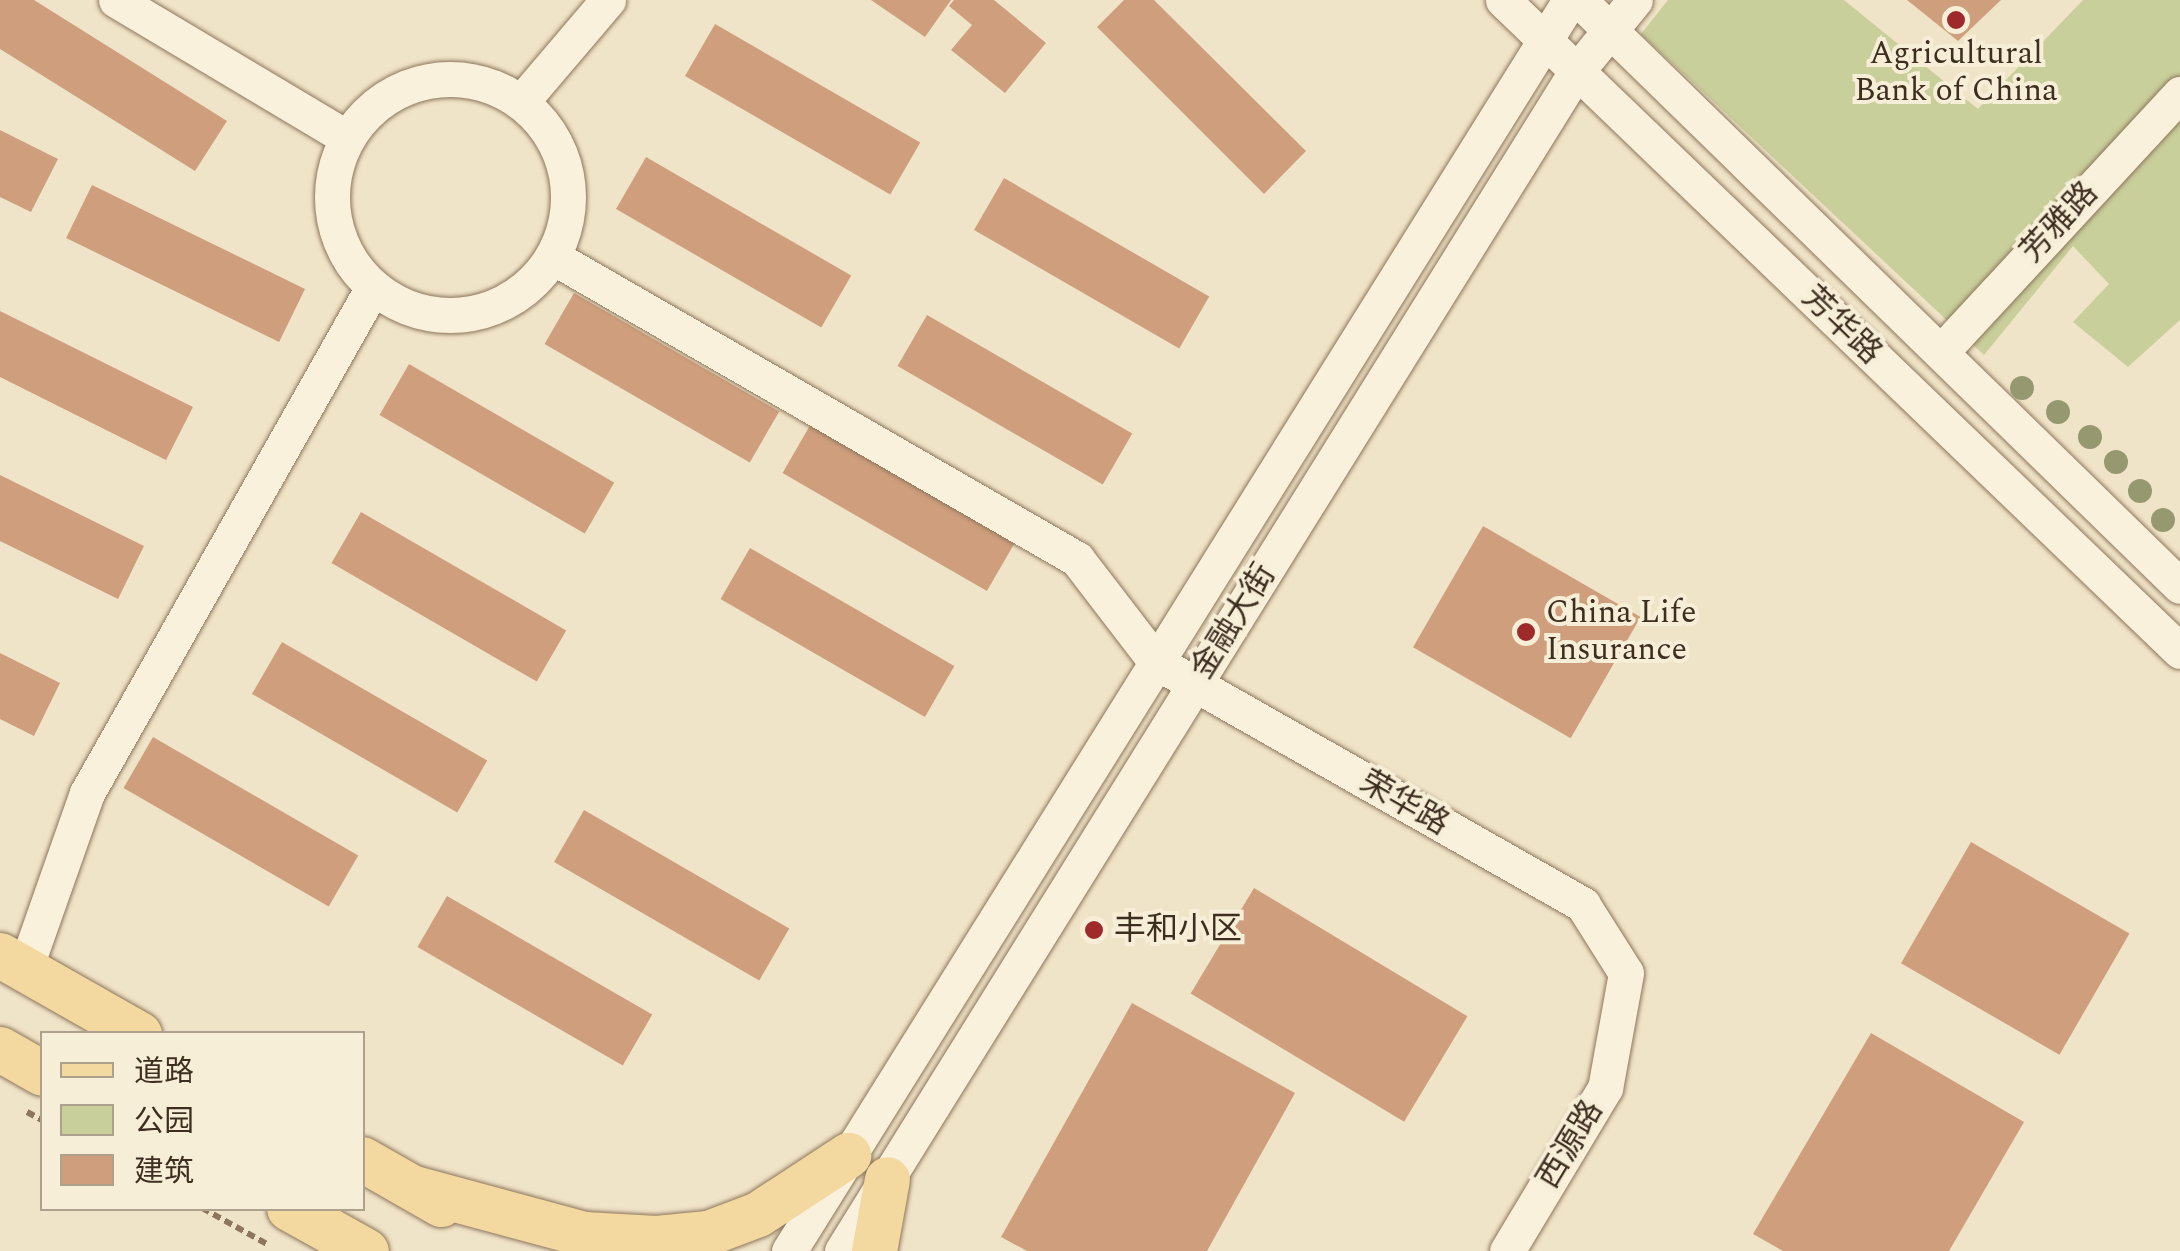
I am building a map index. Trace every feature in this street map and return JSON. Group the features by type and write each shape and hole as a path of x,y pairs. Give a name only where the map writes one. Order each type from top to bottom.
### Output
{"main road":[{"path":"12,962 134,1031"},
{"path":"0,1049 40,1071"},
{"path":"414,1188 584,1234 656,1238 708,1233 758,1214 848,1155"},
{"path":"365,1161 526,1251"},
{"path":"874,1251 887,1178"},
{"path":"294,1211 366,1251"}],"street":[{"path":"116,0 346,138"},
{"path":"522,101 608,0"},
{"name":"芳华路","path":"1503,0 2180,651"},
{"name":"金融大街","path":"789,1251 1570,0"},
{"name":"芳华路","path":"1579,0 2180,586"},
{"name":"金融大街","path":"842,1251 1576,72 1636,0"},
{"path":"446,78 486,83 522,101 563,156 570,190 554,257 526,289 490,309 449,316 408,308 373,287 336,233 330,200 346,138 372,107 406,86 446,78"},
{"name":"芳雅路","path":"1941,352 2180,94"},
{"path":"554,257 1077,559 1156,662"},
{"path":"12,962 87,793 373,287"},
{"name":"荣华路","path":"1156,662 1582,905 1626,974"},
{"name":"西源路","path":"1507,1251 1605,1088 1626,974"}],"path":[{"path":"207,1211 279,1251"}],"green space":[{"path":"1668,0 1844,0 1978,109 2083,0 2180,0 2180,320 2128,367 2073,322 2109,284 2073,246 1984,355 1641,34"}],"building":[{"path":"0,0 34,0 227,121 195,171 0,49"},
{"path":"871,0 951,0 925,37"},
{"path":"954,0 994,0 1046,43 1005,93 951,50 972,25 949,6"},
{"path":"1124,0 1154,0 1306,151 1264,194 1097,27"},
{"name":"Agricultural Bank of China","path":"1907,0 2001,0 1958,41"},
{"path":"715,24 920,142 890,194 685,76"},
{"path":"0,130 58,159 31,212 0,197"},
{"path":"646,157 851,276 821,327 616,209"},
{"path":"1004,178 1209,296 1179,348 974,230"},
{"path":"92,185 305,289 279,342 66,238"},
{"path":"574,293 779,412 750,463 544,344"},
{"path":"0,311 193,407 166,460 0,377"},
{"path":"927,315 1132,433 1103,485 898,366"},
{"path":"409,364 614,482 585,534 380,415"},
{"path":"812,422 1016,540 987,591 782,473"},
{"path":"0,475 144,546 118,599 0,541"},
{"path":"361,512 566,630 537,682 332,563"},
{"name":"China Life Insurance","path":"1483,526 1641,617 1571,738 1413,647"},
{"path":"750,548 954,666 925,717 720,599"},
{"path":"282,642 487,760 457,812 252,694"},
{"path":"0,653 60,683 34,736 0,719"},
{"path":"153,737 358,856 329,907 124,788"},
{"path":"584,810 789,928 759,980 554,862"},
{"path":"1971,842 2129,933 2059,1055 1901,963"},
{"path":"1254,888 1467,1016 1404,1122 1191,993"},
{"path":"447,896 652,1014 623,1066 418,947"},
{"path":"1132,1003 1295,1093 1207,1251 1027,1251 1001,1237"},
{"path":"1871,1033 2024,1122 1949,1251 1783,1251 1753,1234"}],"place":[{"name":"Agricultural Bank of China","path":"1956,20"},
{"name":"China Life Insurance","path":"1526,632"},
{"name":"丰和小区","path":"1094,930"}]}
